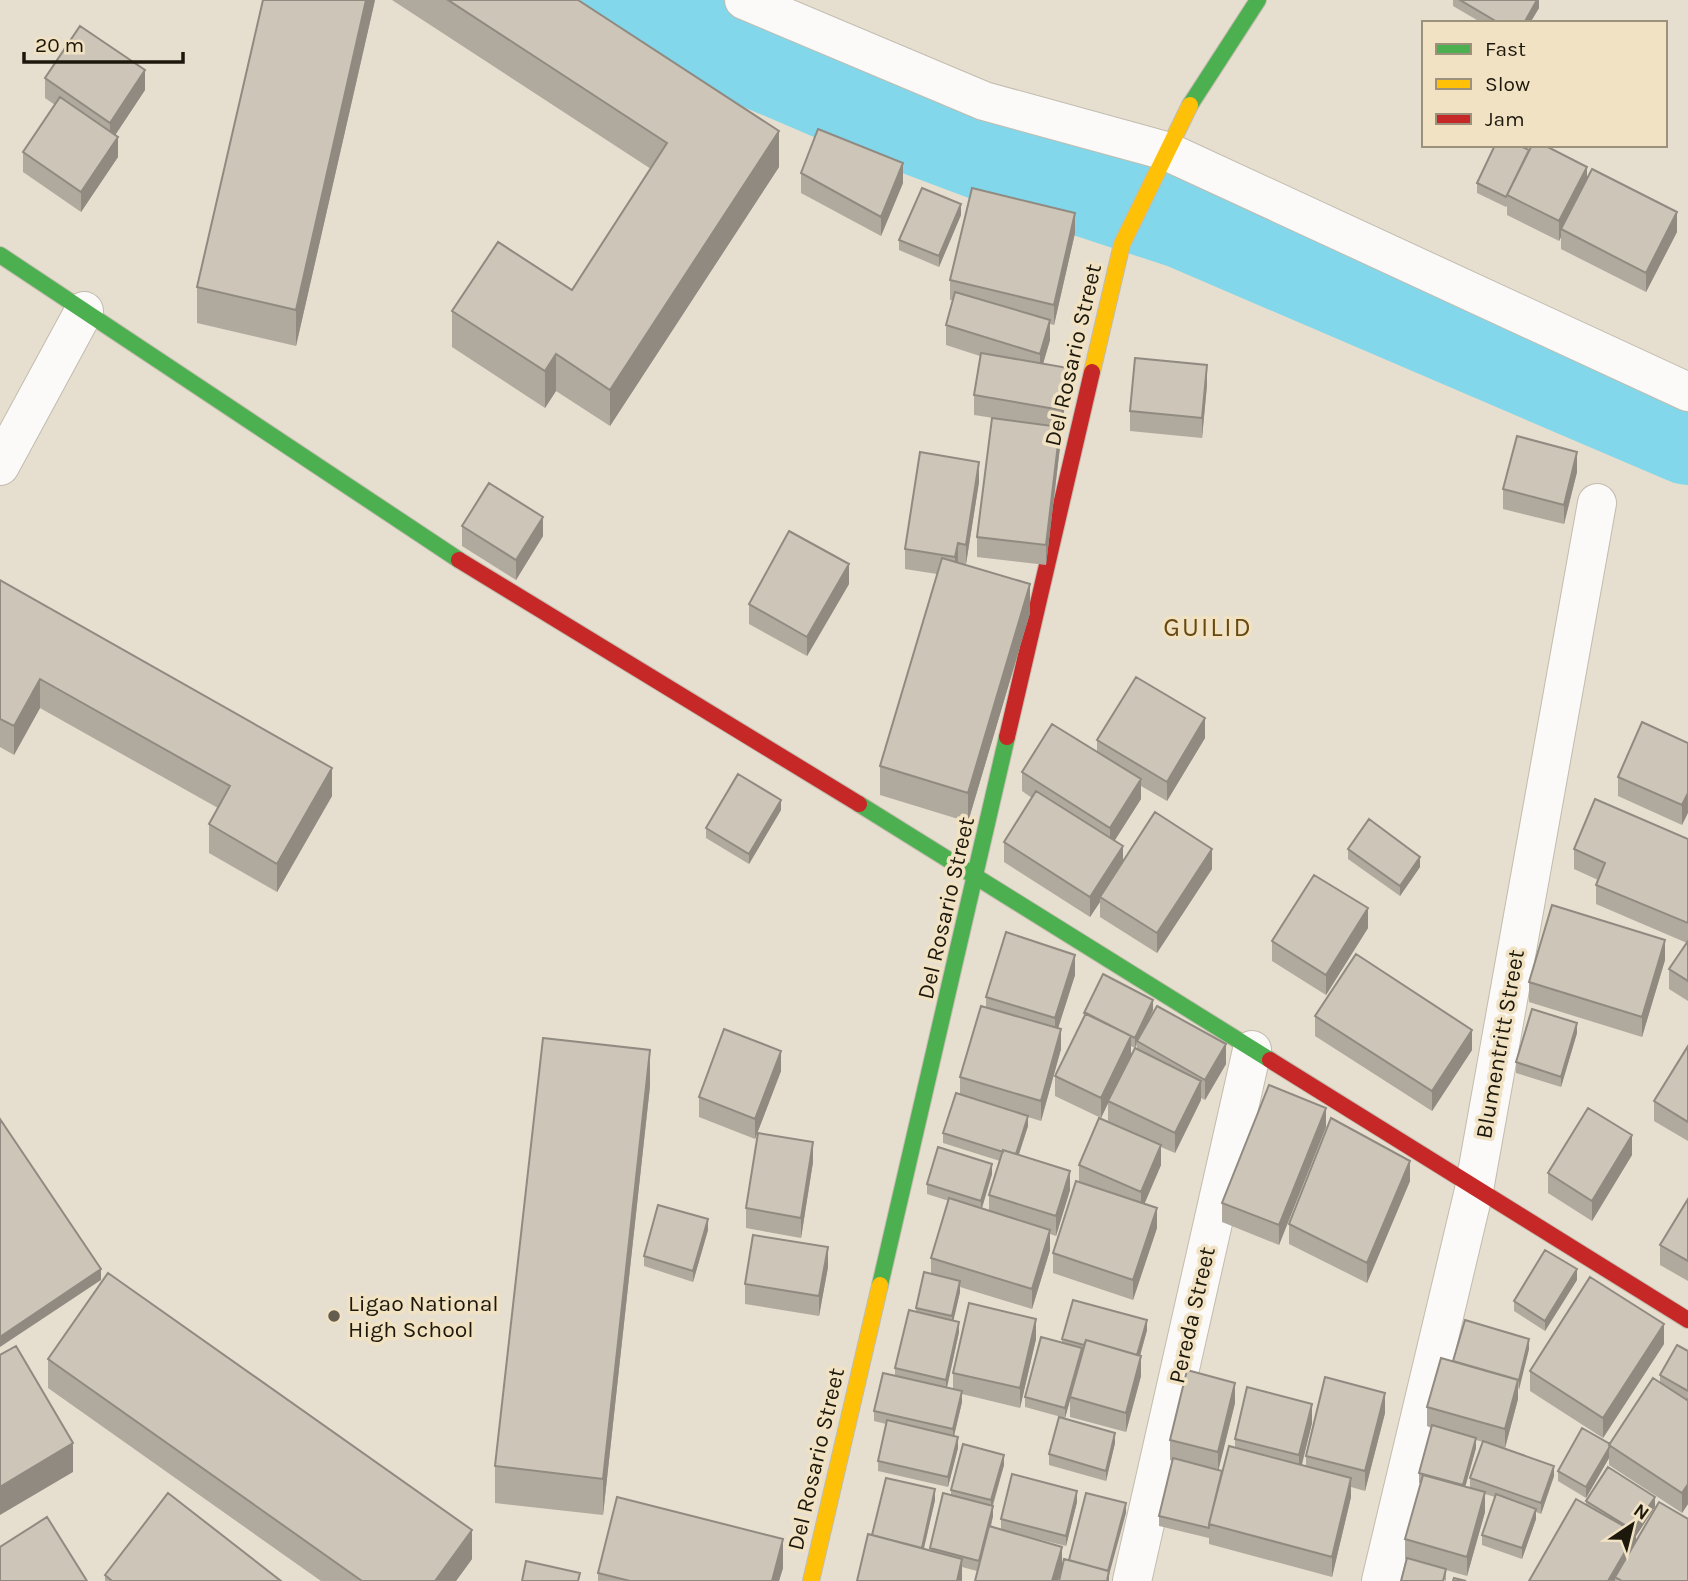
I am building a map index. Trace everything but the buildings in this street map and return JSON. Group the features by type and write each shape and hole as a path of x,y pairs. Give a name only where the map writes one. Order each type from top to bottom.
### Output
{"street":[{"path":"744,0 984,101 1161,159 1688,393"},
{"name":"Del Rosario Street","path":"811,1581 1122,244 1161,159 1240,23 1258,0"},
{"path":"0,255 493,582 977,875 1474,1190 1688,1320"},
{"path":"0,466 84,311"},
{"name":"Blumentritt Street","path":"1381,1581 1474,1190 1597,503"},
{"name":"Pereda Street","path":"1132,1581 1252,1050"}],"waterway":[{"path":"629,0 730,49 887,116 1044,175 1184,221 1688,437"}],"traffic: fast":[{"path":"1190,105 1258,0"},
{"path":"0,255 459,560"},
{"path":"880,1285 1007,737"},
{"path":"859,804 1270,1060"}],"traffic: slow":[{"path":"1092,372 1122,244 1190,105"},
{"path":"811,1581 880,1285"}],"traffic: jam":[{"path":"1007,737 1092,372"},
{"path":"459,560 859,804"},
{"path":"1270,1060 1688,1320"}],"place":[{"name":"Ligao National High School","path":"334,1316"}],"district":[{"name":"GUILID","path":"1208,627"}]}
